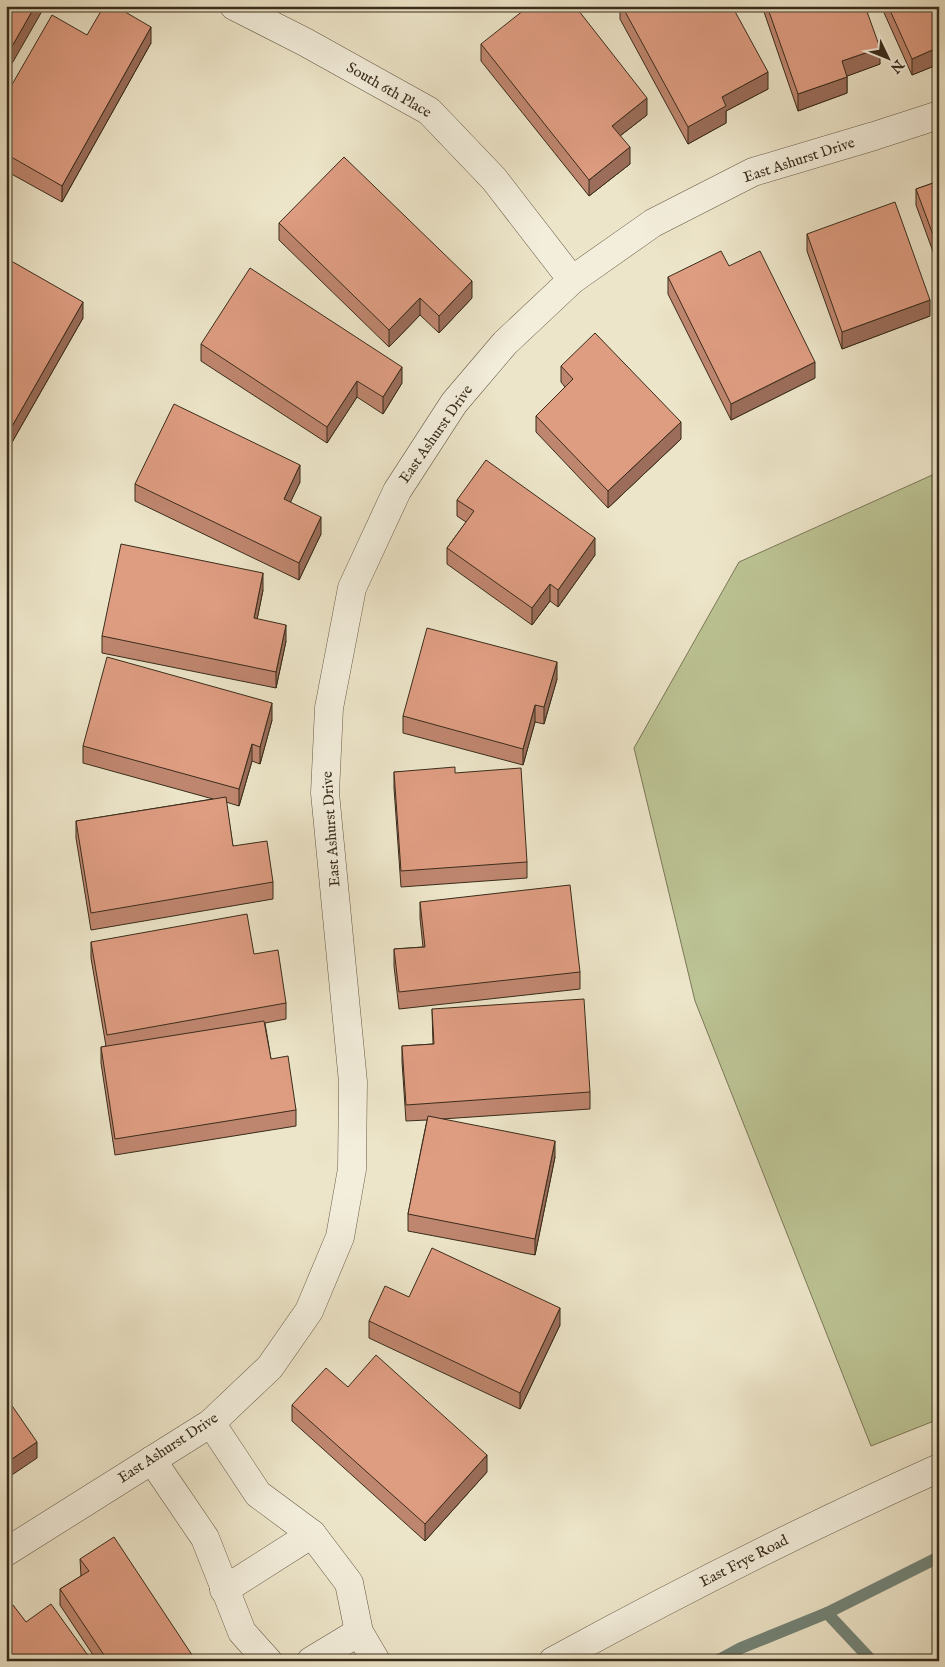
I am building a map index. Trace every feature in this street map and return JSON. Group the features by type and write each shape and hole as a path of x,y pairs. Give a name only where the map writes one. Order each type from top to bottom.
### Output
{"street":[{"name":"South 6th Place","path":"234,6 305,42 429,110 494,180 572,280"},
{"name":"East Ashurst Drive","path":"6,1552 211,1423 270,1366 309,1310 340,1237 352,1169 354,1082 325,793 330,708 352,588 397,491 454,403 505,344 572,280 653,223 753,172 939,115"},
{"path":"211,1423 258,1494 312,1534 349,1583 359,1632 376,1661"},
{"path":"152,1460 205,1538 242,1632 268,1661"},
{"name":"East Frye Road","path":"553,1661 753,1556 939,1468"},
{"path":"224,1590 312,1534"},
{"path":"311,1661 359,1632"}],"green space":[{"path":"939,472 939,1419 871,1446 695,1001 634,748 739,562"}],"building":[{"path":"6,6 35,6 6,57"},
{"path":"104,6 115,6 151,27 62,186 6,154 6,95 52,15 87,35"},
{"path":"529,6 575,6 647,98 612,126 630,147 589,180 481,44"},
{"path":"622,6 732,6 768,72 722,97 726,106 688,127"},
{"path":"767,6 865,6 880,48 842,61 847,77 798,94"},
{"path":"888,6 939,6 939,47 912,59"},
{"path":"344,157 472,281 439,316 420,298 389,330 279,223"},
{"path":"939,181 939,251 916,189"},
{"path":"895,202 930,300 842,332 807,234"},
{"path":"721,251 729,266 760,251 815,362 731,404 668,277"},
{"path":"6,258 83,302 11,428 6,425"},
{"path":"250,268 402,367 383,397 357,381 327,427 201,344"},
{"path":"595,333 681,422 608,491 536,416 573,379 561,366"},
{"path":"174,404 300,465 284,499 321,517 299,563 135,484"},
{"path":"486,460 595,538 558,590 550,584 532,608 447,548 474,511 457,500"},
{"path":"121,544 263,573 254,618 286,625 276,672 102,636"},
{"path":"427,628 557,662 544,707 535,705 523,749 403,716"},
{"path":"107,657 272,703 260,747 252,744 239,789 83,746"},
{"path":"455,767 455,773 521,768 527,862 401,871 394,772"},
{"path":"226,797 233,846 267,841 273,882 91,913 76,821"},
{"path":"570,885 580,972 399,992 394,949 425,947 420,902"},
{"path":"247,914 254,954 278,950 286,1003 107,1035 91,942"},
{"path":"584,999 590,1092 406,1105 402,1046 434,1044 432,1009"},
{"path":"264,1021 271,1059 288,1056 296,1110 115,1139 101,1047"},
{"path":"428,1116 555,1141 535,1239 408,1214"},
{"path":"432,1248 560,1308 520,1393 369,1321 385,1286 409,1297"},
{"path":"376,1355 487,1455 425,1524 292,1405 326,1368 348,1387"},
{"path":"6,1397 37,1442 6,1463"},
{"path":"114,1537 196,1661 108,1661 60,1589 89,1571 80,1559"},
{"path":"51,1604 92,1661 6,1661 6,1610 13,1605 26,1622"}],"waterway":[{"path":"717,1661 741,1648 827,1613 939,1557"},
{"path":"827,1613 872,1661"}]}
